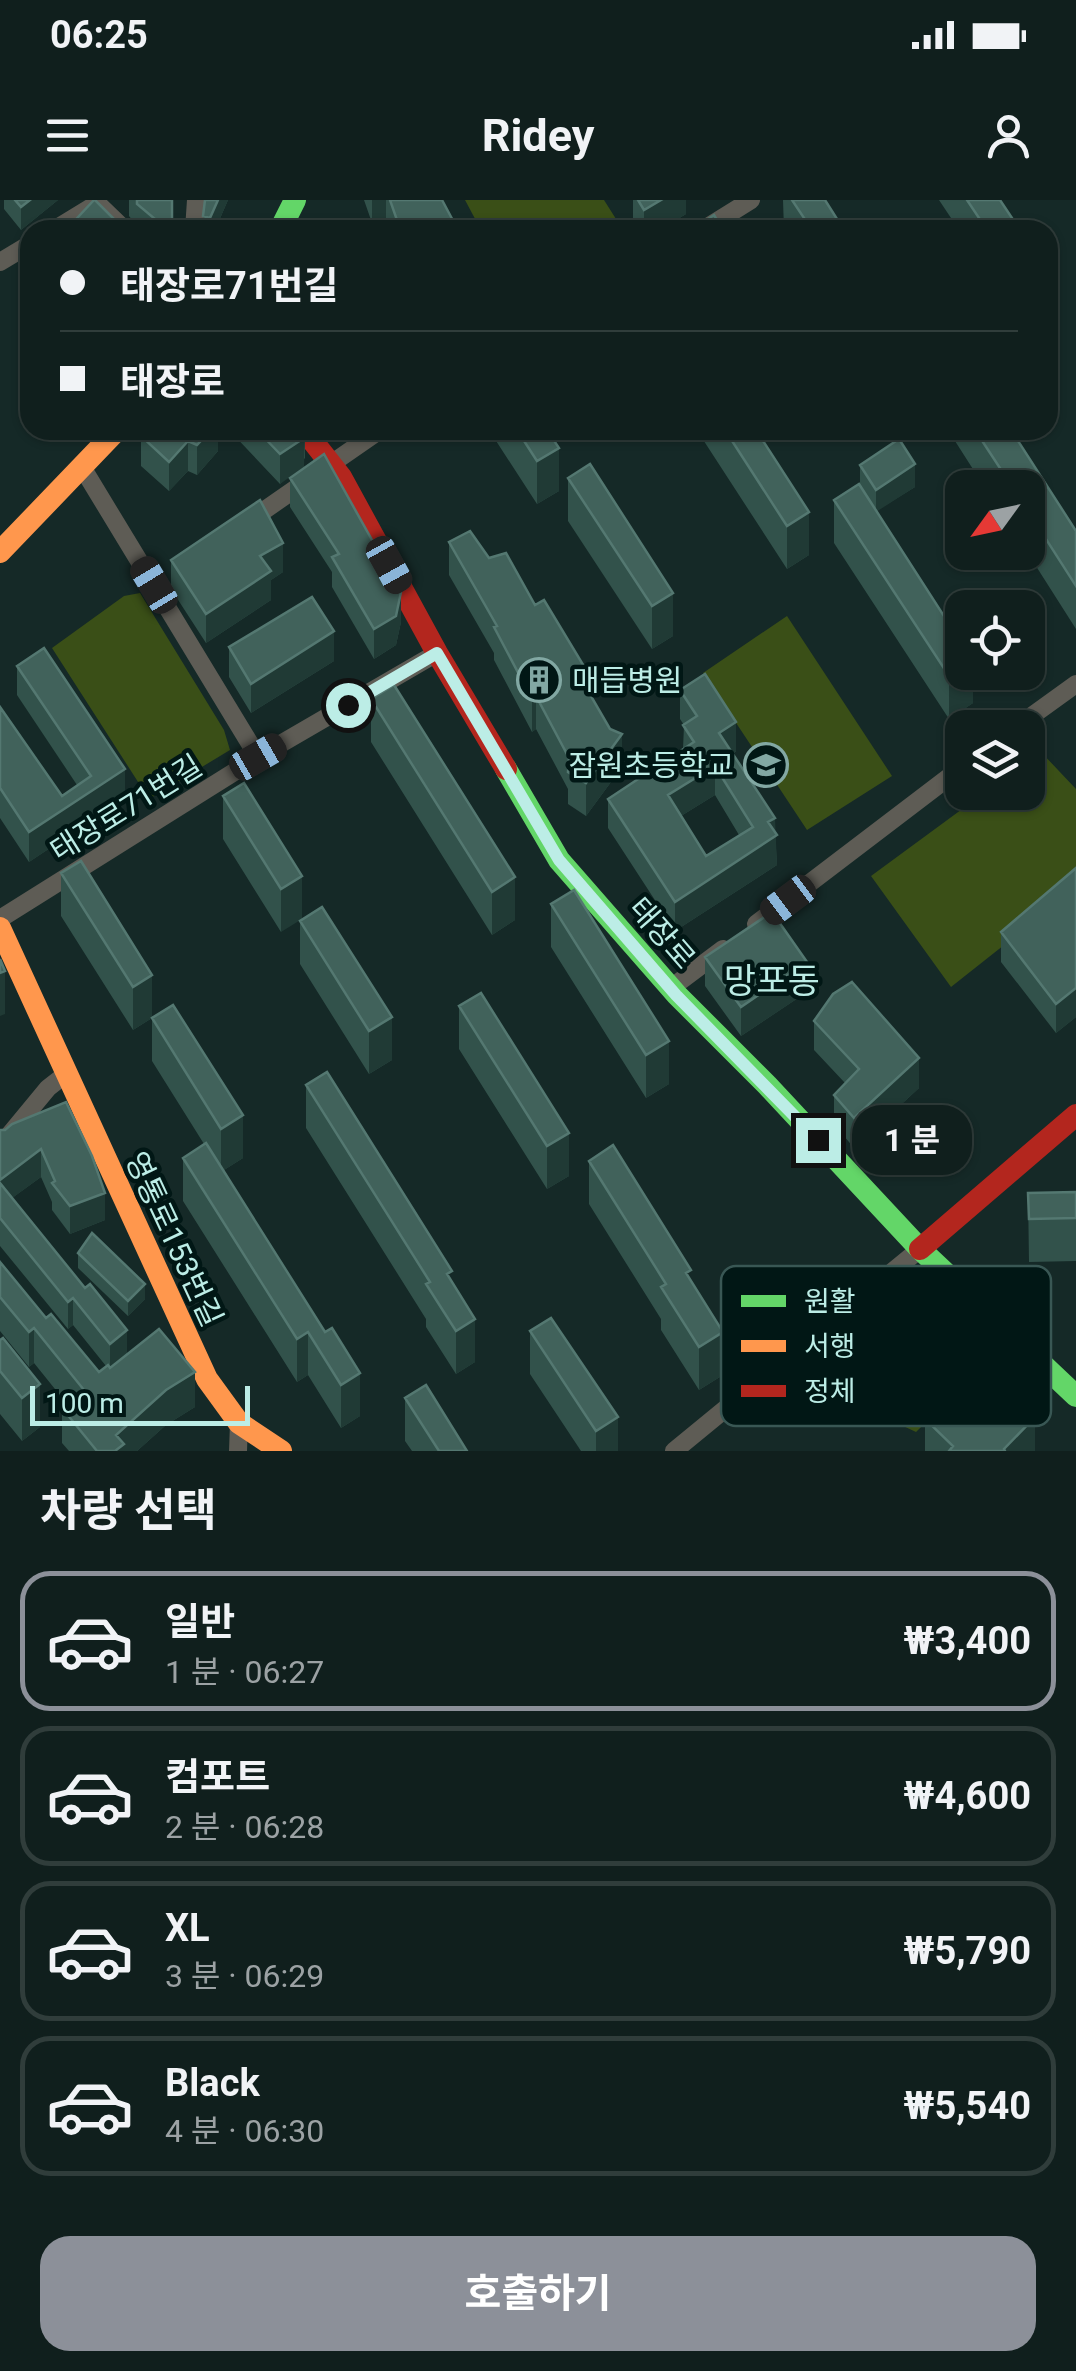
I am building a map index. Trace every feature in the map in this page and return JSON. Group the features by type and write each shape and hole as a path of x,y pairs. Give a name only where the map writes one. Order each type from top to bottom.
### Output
{"street":[{"path":"719,220 751,200"},
{"path":"69,220 96,202 115,220"},
{"path":"0,552 107,440"},
{"name":"태장로","path":"312,440 341,477 437,653 559,860 672,988 938,1266"},
{"path":"234,530 366,440"},
{"path":"82,466 162,580 258,757"},
{"name":"태장로71번길","path":"0,919 258,757 437,653"},
{"path":"1040,710 1076,684"},
{"path":"672,988 945,780"},
{"name":"영통로153번길","path":"0,928 207,1379 239,1424 281,1451"},
{"path":"0,1146 48,1088 66,1074"},
{"path":"899,1266 1076,1115"},
{"name":"태장로","path":"1051,1372 1076,1396"},
{"path":"674,1451 721,1412"},
{"path":"238,1451 239,1424"}],"green space":[{"path":"465,200 604,200 617,220 476,220"},
{"path":"140,593 224,730 230,750 149,799 52,648 124,596"},
{"path":"787,616 892,776 807,830 703,673"},
{"path":"1045,756 1076,789 1076,888 951,987 871,876 961,810 1045,810"}],"building":[{"path":"95,200 115,220 76,220"},
{"path":"137,200 172,200 172,220 156,220"},
{"path":"205,200 218,200 210,218 203,216"},
{"path":"390,200 442,200 453,220 397,220"},
{"path":"638,200 661,200 644,210"},
{"path":"792,200 825,200 838,220 805,220"},
{"path":"967,200 1000,200 1013,220 980,220"},
{"path":"145,440 202,440 197,445 188,441 169,462"},
{"path":"267,440 301,440 280,454"},
{"path":"523,440 554,440 559,448 537,461"},
{"path":"731,440 762,440 809,512 787,526"},
{"path":"898,440 915,464 876,490 860,465"},
{"path":"982,440 1017,440 1037,470 1001,470"},
{"path":"324,454 401,592 396,616 374,629 332,557 339,554 290,478"},
{"path":"590,464 673,593 652,606 568,478"},
{"path":"1045,483 1076,531 1076,586 1045,538"},
{"path":"859,484 945,618 945,670 834,500"},
{"path":"260,500 283,543 260,556 271,571 206,614 171,560"},
{"path":"470,531 489,558 506,553 535,605 544,600 585,668 577,672 610,729 622,734 586,783 568,772 569,758 536,696 532,699 494,627 497,626 449,542"},
{"path":"312,597 334,631 251,684 229,647"},
{"path":"44,648 125,769 29,832 0,788 0,707 62,796 91,776 17,666"},
{"path":"705,674 736,722 719,733 775,818 768,822 777,835 675,902 608,799 694,742 683,725 697,716 680,690","holes":["715,766 753,827 706,856 668,795"]},
{"path":"394,685 515,877 492,892 371,699"},
{"path":"244,783 302,876 281,889 223,796"},
{"path":"81,861 152,975 133,987 61,873"},
{"path":"1076,868 1076,988 1056,1004 1001,932"},
{"path":"574,890 669,1041 646,1055 551,904"},
{"path":"322,907 392,1017 369,1031 300,921"},
{"path":"772,912 807,962 741,1007 705,957"},
{"path":"852,982 919,1058 854,1118 834,1095 859,1069 814,1021 833,994"},
{"path":"481,993 569,1133 547,1146 459,1006"},
{"path":"173,1005 243,1115 221,1129 152,1018"},
{"path":"327,1072 452,1271 447,1274 475,1319 456,1331 426,1284 430,1282 306,1085"},
{"path":"66,1102 105,1193 70,1206 52,1183 55,1181 41,1149 0,1180 0,1130"},
{"path":"206,1143 325,1332 332,1328 360,1373 341,1385 308,1332 297,1339 183,1158"},
{"path":"613,1145 691,1270 686,1273 721,1333 699,1347 661,1287 666,1284 589,1161"},
{"path":"0,1183 85,1288 90,1284 127,1330 110,1344 73,1298 68,1302 0,1218"},
{"path":"1076,1192 1076,1218 1029,1219 1028,1193"},
{"path":"92,1233 145,1284 128,1301 78,1253"},
{"path":"0,1262 46,1318 51,1314 99,1372 108,1365 110,1368 159,1329 195,1372 166,1390 116,1435 124,1444 115,1451 97,1451 62,1408 84,1390 34,1328 29,1332 0,1297"},
{"path":"551,1318 618,1417 596,1431 530,1331"},
{"path":"3,1338 40,1384 22,1398 0,1371"},
{"path":"426,1385 467,1451 439,1451 405,1398"},
{"path":"932,1426 1026,1426 1005,1451 949,1451 953,1446"}],"traffic: fast":[{"path":"285,220 295,200"},
{"path":"506,769 559,860 677,995 938,1266"},
{"path":"1051,1372 1076,1396"}],"traffic: slow":[{"path":"0,552 107,440"},
{"path":"0,928 207,1379 239,1423 281,1451"}],"traffic: jam":[{"path":"312,440 341,477 437,653 506,769"},
{"path":"920,1249 1076,1115"}],"place":[{"name":"매듭병원","path":"539,680"},
{"name":"잠원초등학교","path":"766,765"}],"district":[{"name":"망포동","path":"772,981"}],"route":[{"path":"348,705 437,653 559,860 676,995 818,1140"}]}
